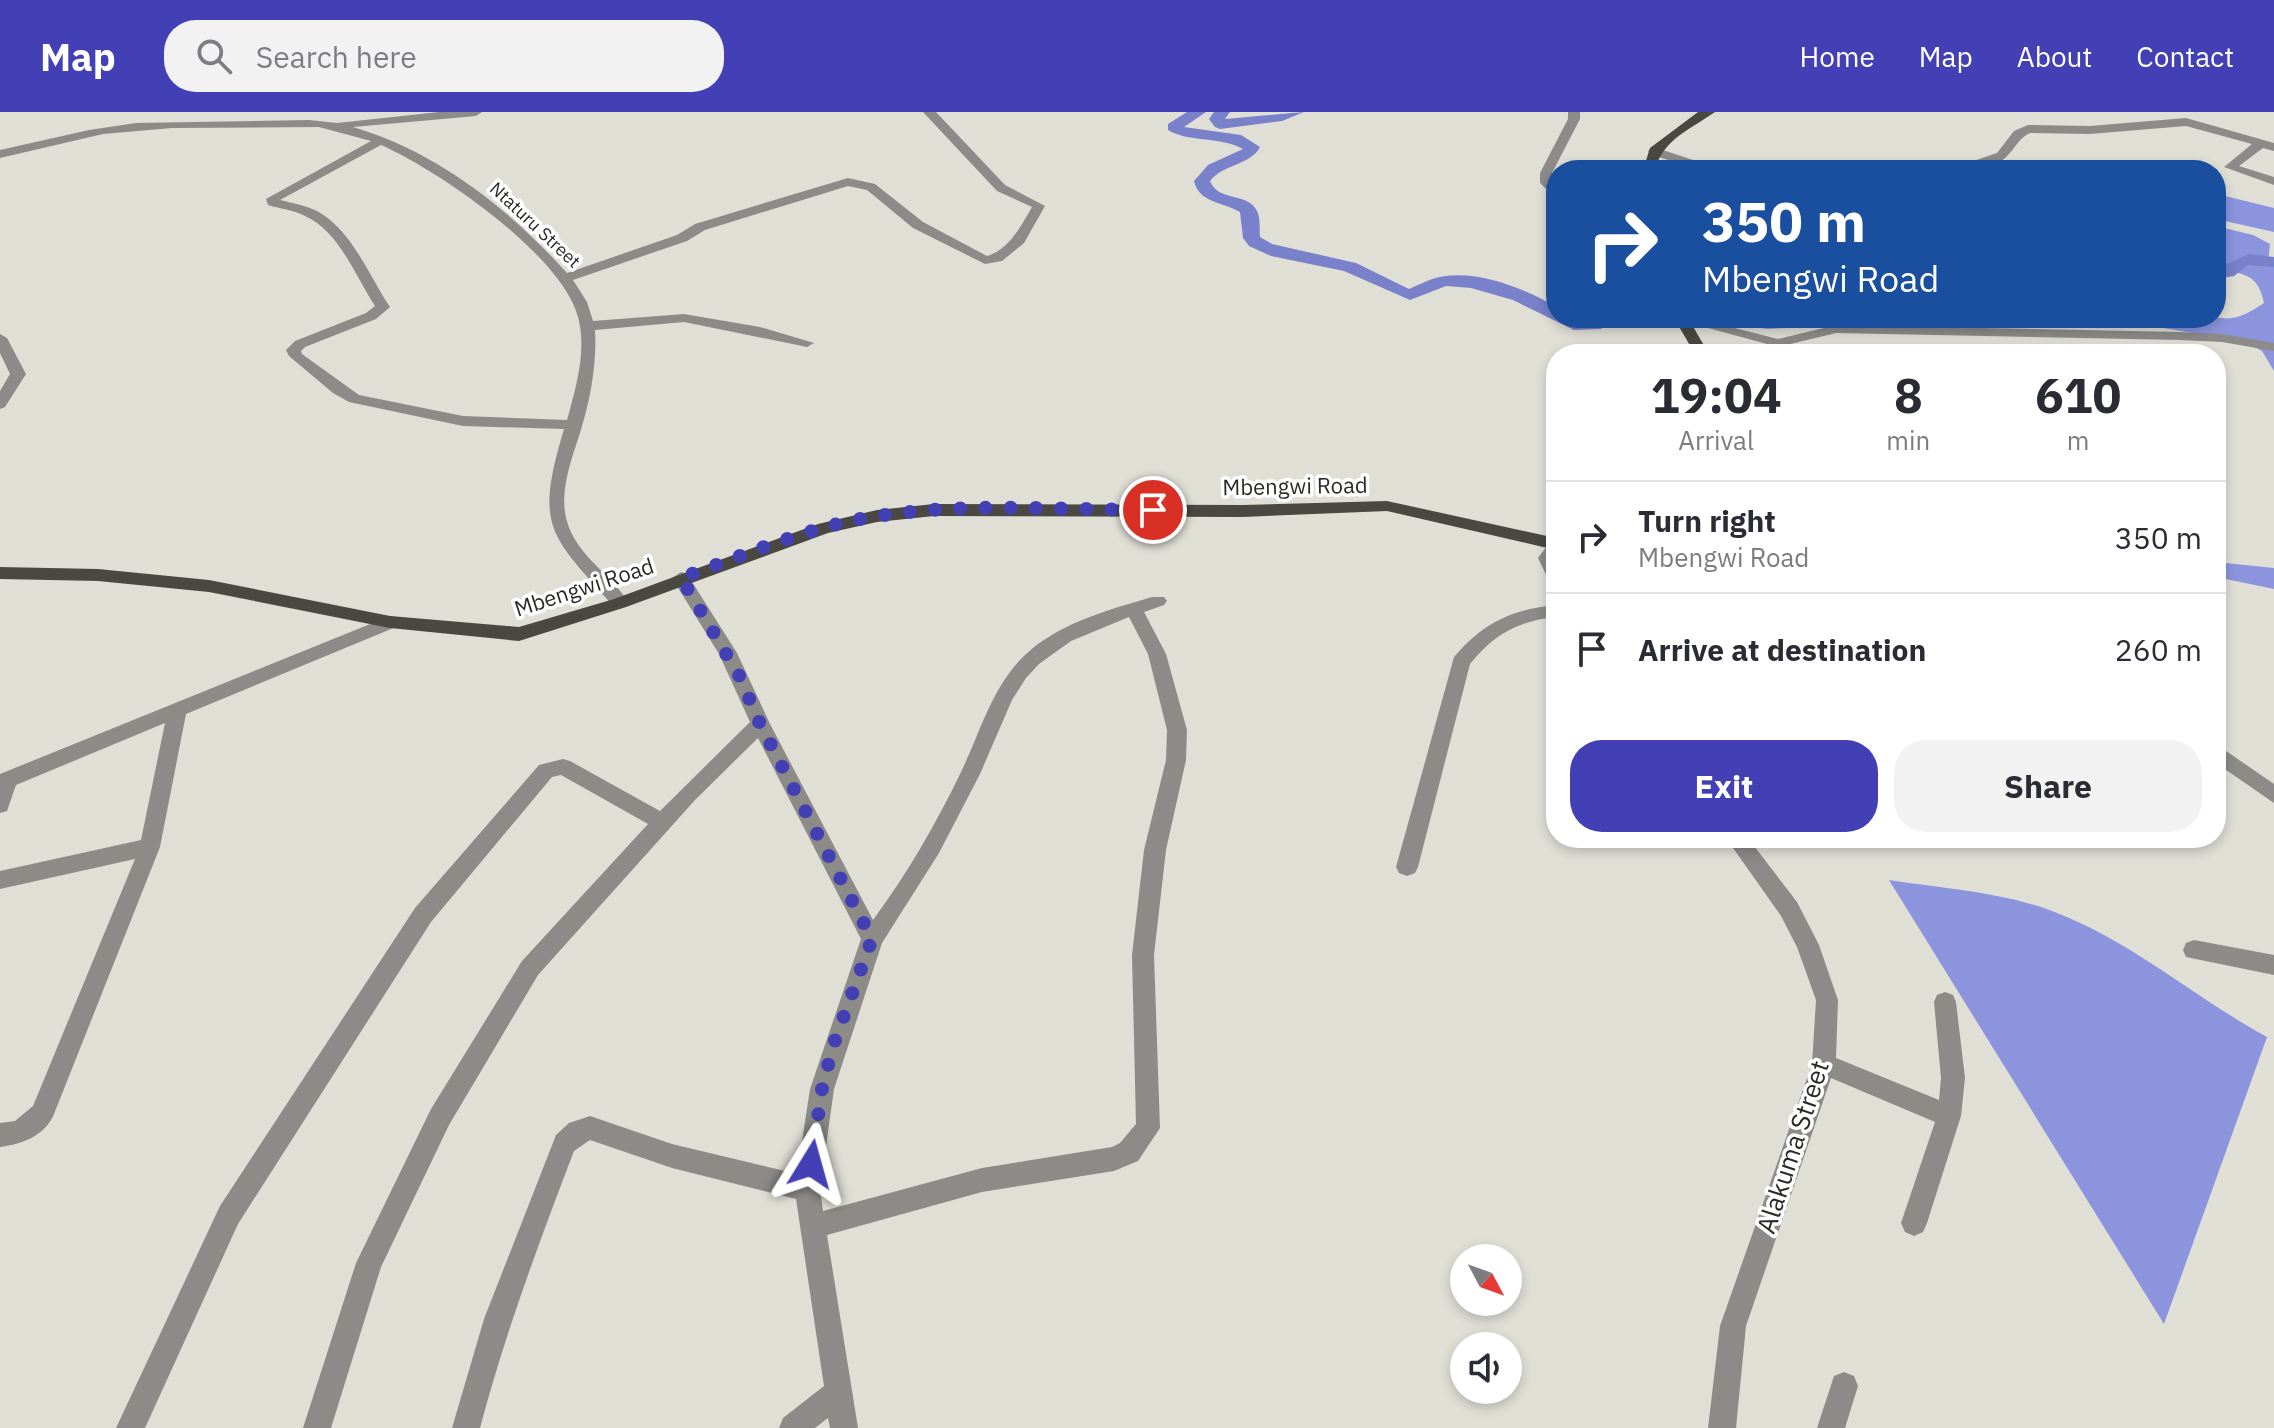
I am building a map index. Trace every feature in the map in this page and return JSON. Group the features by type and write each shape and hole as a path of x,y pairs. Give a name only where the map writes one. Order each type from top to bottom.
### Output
{"main road":[{"path":"1652,160 1654,151 1696,117 1709,112"},
{"name":"Mbengwi Road","path":"0,573 98,575 209,586 390,622 519,634 620,603 681,578 824,528 877,516 934,510 1242,511 1387,506 1546,543"}],"street":[{"path":"323,121 476,112"},
{"path":"566,278 682,238 700,227 781,205 841,184 857,182 871,187 918,225 981,259 997,258 1019,240 1039,206 1001,188 929,112"},
{"path":"1553,160 1574,119 1574,112"},
{"name":"Ntaturu Street","path":"0,154 115,129 323,121 429,164 465,185 495,209 576,290 588,326 590,352 586,384 560,475 558,519 575,550 620,603"},
{"path":"1992,160 2001,156 2018,134 2028,129 2090,130 2186,122 2267,145"},
{"path":"378,142 272,199 273,202 319,218 345,246 383,307 371,316 300,344 293,350 296,356 354,399 463,421 575,425"},
{"path":"2267,145 2230,167 2274,181"},
{"path":"1654,151 1681,160"},
{"path":"588,326 684,318 807,343"},
{"path":"1720,328 1778,343 1836,329 2222,338 2274,347"},
{"path":"0,338 18,374 0,404"},
{"path":"681,578 728,653 760,724 872,939"},
{"path":"844,1428 807,1189 822,1089 833,1046 872,939 919,870 983,748 1007,689 1019,672 1038,655 1092,623 1158,601"},
{"path":"815,1226 982,1180 1114,1159 1129,1152 1148,1128 1143,955 1155,850 1176,760 1177,730 1157,654 1134,609"},
{"path":"1407,867 1461,662 1477,641 1499,623 1529,613 1546,612"},
{"path":"0,805 4,781 390,622"},
{"path":"0,1135 20,1132 42,1114 150,847 177,711"},
{"path":"317,1428 369,1263 440,1117 530,968 662,822 760,724"},
{"path":"2226,759 2274,795"},
{"path":"130,1428 229,1215 423,915 546,771 563,767 662,822"},
{"path":"0,880 150,847"},
{"name":"Alakuma Street","path":"1722,1428 1733,1326 1824,1064 1827,1000 1808,945 1789,909 1743,848"},
{"path":"2194,950 2274,965"},
{"path":"1914,1223 1949,1116 1953,1078 1945,1002"},
{"path":"1824,1064 1949,1116"},
{"path":"466,1427 474,1388 517,1269 565,1143 578,1131 590,1128 672,1156 807,1189"},
{"path":"1831,1428 1844,1386"},
{"path":"793,1428 837,1393"}],"shaded area":[{"path":"2226,196 2274,208 2274,232 2226,221"},
{"path":"2226,228 2253,235 2270,244 2268,263 2274,265 2274,371 2262,351 2245,342 2163,328 2226,328 2226,318 2247,313 2264,303 2254,280 2226,271"},
{"path":"2226,563 2274,568 2274,589 2226,579"},
{"path":"1889,880 1999,896 2062,915 2115,941 2267,1037 2164,1324"}],"waterway":[{"path":"1198,112 1173,127 1180,131 1235,138 1252,147 1249,153 1214,168 1202,181 1204,188 1212,195 1246,208 1252,238 1265,248 1350,267 1410,295 1446,281 1471,282 1519,296 1546,309"},
{"path":"1222,112 1217,119 1220,124 1296,112"},
{"path":"2226,272 2243,261 2274,262"}],"route":[{"path":"811,1164 822,1089 833,1046 872,939 760,724 728,653 681,578 824,528 877,516 934,510 1153,510"}]}
